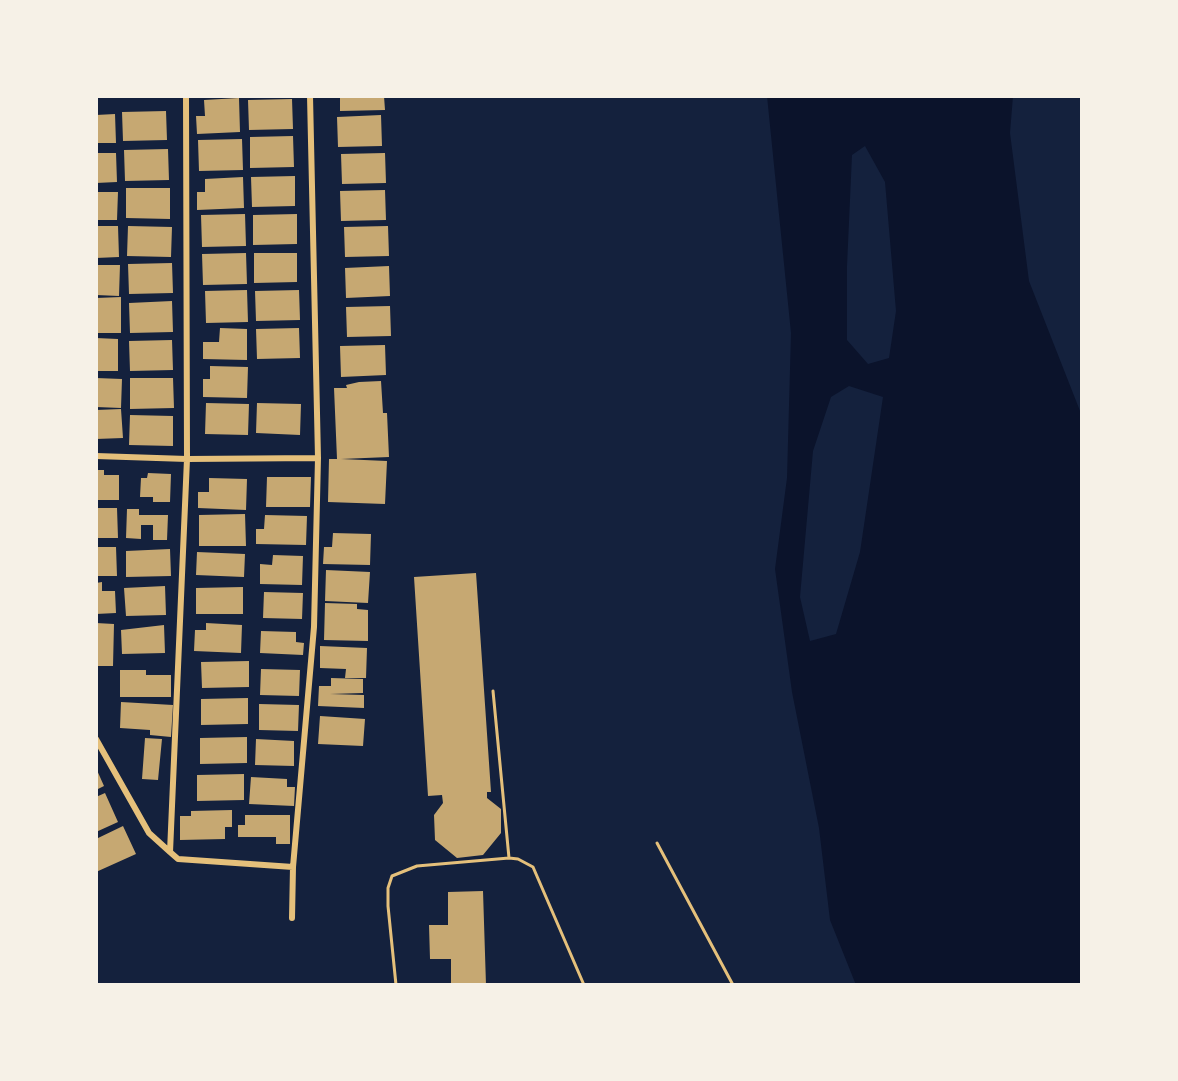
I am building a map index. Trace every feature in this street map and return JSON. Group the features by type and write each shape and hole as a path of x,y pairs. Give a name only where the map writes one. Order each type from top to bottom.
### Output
{"street":[{"path":"170,852 187,459 186,96"},
{"path":"292,918 293,867 314,627 318,458 310,96"},
{"path":"96,456 187,459 318,458"},
{"path":"96,739 149,833 178,859 293,867"}],"lane":[{"path":"493,692 509,858"},
{"path":"657,843 733,985"},
{"path":"396,985 388,906 392,876 417,866 509,858 518,859 533,867 584,985"}],"water":[{"path":"767,96 1013,96 1010,133 1029,281 1082,416 1082,985 856,985 830,920 819,828 792,692 775,569 787,478 791,333","holes":["865,146 885,182 896,311 889,358 868,364 847,340 847,266 852,155","849,386 883,397 860,552 836,634 810,641 800,597 813,451 831,397"]}],"building":[{"path":"340,96 384,96 385,110 340,111"},
{"path":"239,98 240,132 197,134 196,116 205,116 204,100"},
{"path":"292,99 293,129 249,130 248,100"},
{"path":"166,111 167,140 123,141 122,112"},
{"path":"115,114 116,143 96,143 96,115"},
{"path":"381,115 382,146 338,147 337,117"},
{"path":"293,136 294,167 250,168 250,137"},
{"path":"242,139 243,170 199,171 198,140"},
{"path":"168,149 169,180 125,181 124,150"},
{"path":"96,153 116,153 117,182 96,183"},
{"path":"385,153 386,183 342,184 341,154"},
{"path":"295,176 295,206 252,207 251,177"},
{"path":"243,177 244,208 197,210 197,192 205,192 205,179"},
{"path":"126,188 170,188 170,219 126,218"},
{"path":"385,190 386,220 341,221 340,191"},
{"path":"96,192 118,192 117,220 96,220"},
{"path":"245,214 246,246 202,247 201,215"},
{"path":"297,214 297,244 253,245 253,215"},
{"path":"96,226 118,226 119,257 96,258"},
{"path":"128,226 172,227 171,257 127,256"},
{"path":"388,226 389,256 345,257 344,227"},
{"path":"246,253 247,284 203,285 202,254"},
{"path":"254,253 297,253 297,282 254,283"},
{"path":"172,263 173,293 129,294 128,264"},
{"path":"96,265 120,265 119,296 96,295"},
{"path":"389,266 390,296 346,298 345,268"},
{"path":"247,290 248,322 206,323 205,291"},
{"path":"299,290 300,320 256,321 255,291"},
{"path":"121,297 121,333 96,333 96,298"},
{"path":"172,301 173,332 130,333 129,303"},
{"path":"390,306 391,336 347,337 346,307"},
{"path":"220,328 247,329 247,360 203,359 203,342 219,342"},
{"path":"299,328 300,358 257,359 256,329"},
{"path":"96,338 118,339 118,371 96,371"},
{"path":"172,340 173,370 130,371 129,341"},
{"path":"385,345 386,375 341,377 340,346"},
{"path":"210,366 248,367 247,398 203,397 203,379 210,379"},
{"path":"96,378 122,379 121,408 96,407"},
{"path":"130,378 173,378 174,408 130,409"},
{"path":"381,381 383,413 387,413 389,457 341,459 387,461 385,504 328,502 329,459 337,459 334,388 347,388 346,385 359,382"},
{"path":"206,403 249,404 248,435 205,434"},
{"path":"257,403 301,404 300,435 256,433"},
{"path":"121,409 123,438 96,439 96,410"},
{"path":"130,415 173,416 173,446 129,445"},
{"path":"96,470 104,470 104,475 119,475 119,500 96,500"},
{"path":"148,473 171,474 170,502 153,502 153,497 140,497 141,478 147,478"},
{"path":"267,477 311,477 310,507 266,507"},
{"path":"209,478 247,479 246,510 198,508 198,492 209,492"},
{"path":"96,508 117,508 118,538 96,538"},
{"path":"127,509 139,509 139,515 168,515 167,540 153,540 153,525 141,525 141,539 126,538"},
{"path":"245,514 246,546 199,546 199,515"},
{"path":"265,515 307,516 306,545 256,544 256,529 264,529"},
{"path":"333,533 371,534 370,565 323,564 324,547 332,547"},
{"path":"96,547 116,547 117,576 96,576"},
{"path":"170,549 171,576 126,577 126,551"},
{"path":"197,552 245,554 244,577 196,575"},
{"path":"273,555 303,556 302,585 260,584 260,564 272,565"},
{"path":"326,570 370,572 368,603 325,601"},
{"path":"476,573 491,792 487,792 487,798 501,809 501,833 483,855 457,858 435,840 434,815 443,803 442,795 428,796 414,577"},
{"path":"102,582 102,591 115,591 116,613 96,614 96,583"},
{"path":"165,586 166,615 126,616 124,588"},
{"path":"243,587 243,614 196,614 196,588"},
{"path":"264,592 303,593 302,619 263,618"},
{"path":"325,603 357,604 357,609 368,610 368,641 324,640"},
{"path":"96,623 114,624 113,666 96,666"},
{"path":"206,623 242,625 241,653 194,651 195,630 206,630"},
{"path":"164,625 165,653 122,654 121,630"},
{"path":"261,631 296,632 296,642 304,643 303,655 260,653"},
{"path":"320,646 367,648 366,678 345,678 346,669 320,668"},
{"path":"249,661 249,687 202,688 201,662"},
{"path":"261,669 300,670 299,696 260,695"},
{"path":"120,670 146,670 146,675 171,675 171,697 120,697"},
{"path":"331,678 363,679 363,693 330,694 364,695 364,708 318,706 319,686 331,686"},
{"path":"248,698 248,724 201,725 201,699"},
{"path":"121,702 173,705 171,737 150,735 150,730 120,728"},
{"path":"259,704 299,705 298,731 259,730"},
{"path":"320,716 365,719 363,746 318,744"},
{"path":"247,737 247,763 200,764 200,738"},
{"path":"145,738 162,739 158,780 142,779"},
{"path":"256,739 294,741 294,766 255,765"},
{"path":"96,768 104,786 96,790"},
{"path":"244,774 244,800 197,801 197,775"},
{"path":"251,777 287,779 287,787 295,787 294,806 249,804"},
{"path":"105,793 118,822 96,832 96,797"},
{"path":"232,810 232,827 225,827 225,839 180,840 180,816 191,816 191,811"},
{"path":"245,815 290,815 290,844 276,844 276,837 238,837 238,825 245,825"},
{"path":"123,826 136,854 96,872 96,839"},
{"path":"483,891 486,985 451,985 451,959 430,959 429,925 448,925 448,892"}]}
